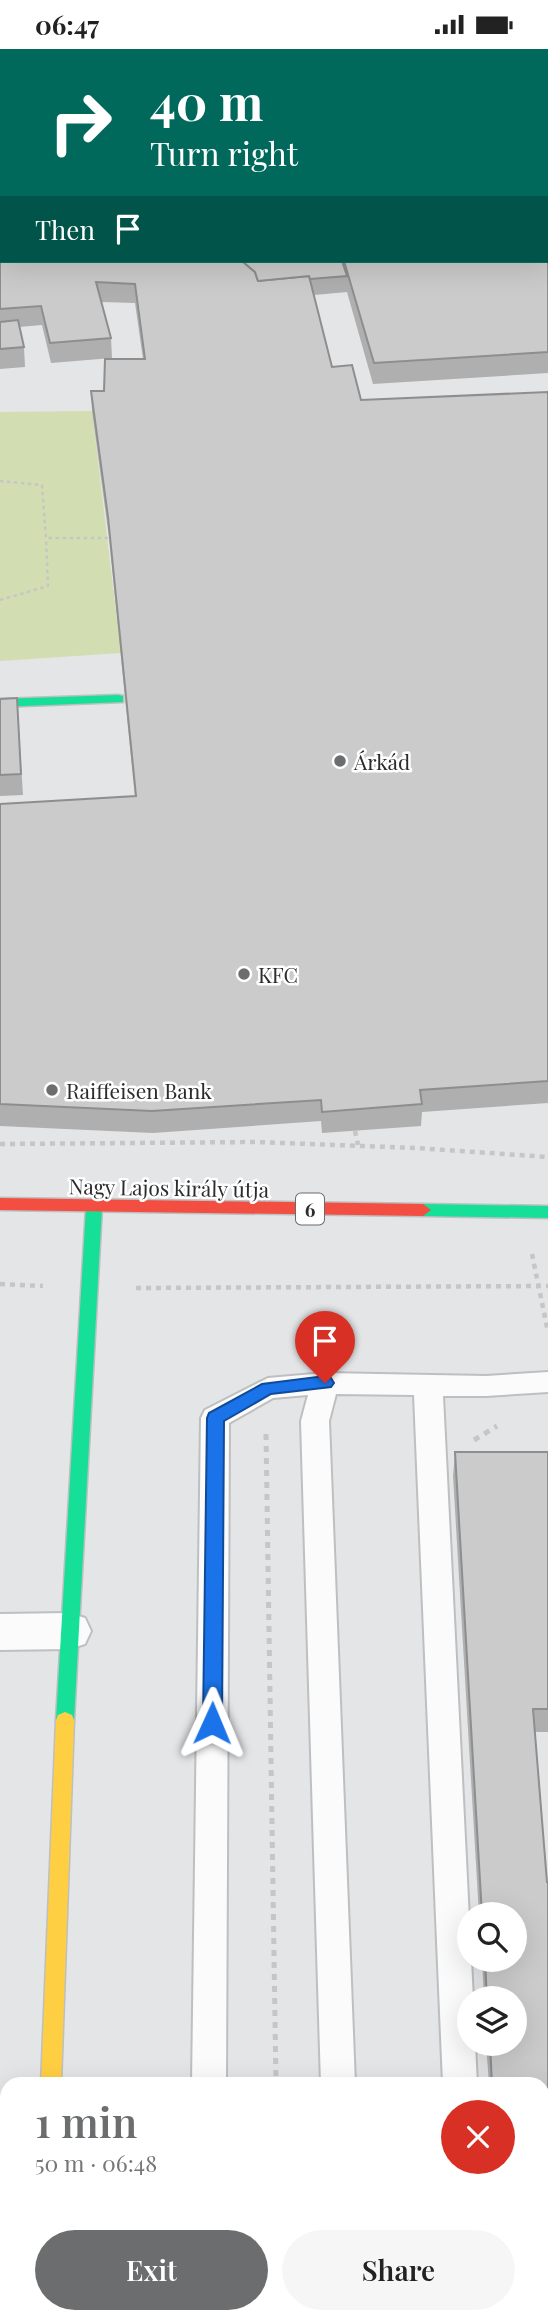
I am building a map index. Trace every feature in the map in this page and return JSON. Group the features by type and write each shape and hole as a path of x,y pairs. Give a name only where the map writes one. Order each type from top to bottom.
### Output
{"street":[{"path":"0,703 118,699"},
{"name":"Nagy Lajos király útja","path":"0,1204 548,1212"},
{"path":"51,2077 69,1631 94,1207"},
{"path":"0,1632 69,1631"}],"lane":[{"path":"209,2077 215,1418 268,1388 325,1383 486,1386 548,1382"},
{"path":"325,1383 315,1421 338,2077"},
{"path":"428,1383 460,2077"}],"path":[{"path":"0,481 42,485 48,586 0,600"},
{"path":"46,538 109,538"},
{"path":"355,1131 358,1145"},
{"path":"0,1145 256,1142 358,1145 548,1157"},
{"path":"0,1284 90,1289 548,1286"}],"green space":[{"path":"92,411 121,653 0,661 0,412"}],"building":[{"name":"Árkád","path":"0,263 244,263 255,272 258,281 309,276 332,367 352,365 361,400 548,392 548,1081 420,1090 422,1104 322,1112 321,1100 152,1111 0,1104 0,804 136,796 108,517 91,391 104,391 105,359 145,359 135,284 96,282 111,338 50,343 41,306 0,309"},
{"path":"244,263 343,263 347,276 310,279 309,276 258,281 255,272"},
{"path":"345,263 548,263 548,352 374,363"},
{"path":"18,320 24,347 0,349 0,322"},
{"path":"17,698 21,774 0,775 0,699"},
{"path":"455,1452 548,1452 548,1709 533,1709 548,1882 548,2077 492,2077 491,2056 527,2056 527,1986 486,1986 486,1972 527,1972 527,1902 481,1902"}],"traffic: fast":[{"path":"0,703 118,699"},
{"path":"65,1720 94,1207"},
{"path":"423,1210 548,1212"}],"traffic: slow":[{"path":"51,2077 65,1720"}],"traffic: jam":[{"path":"0,1204 423,1210"}],"place":[{"name":"Árkád","path":"340,761"},
{"name":"KFC","path":"244,974"},
{"name":"Raiffeisen Bank","path":"52,1090"}],"route":[{"path":"212,1723 215,1418 268,1388 325,1383"}]}
